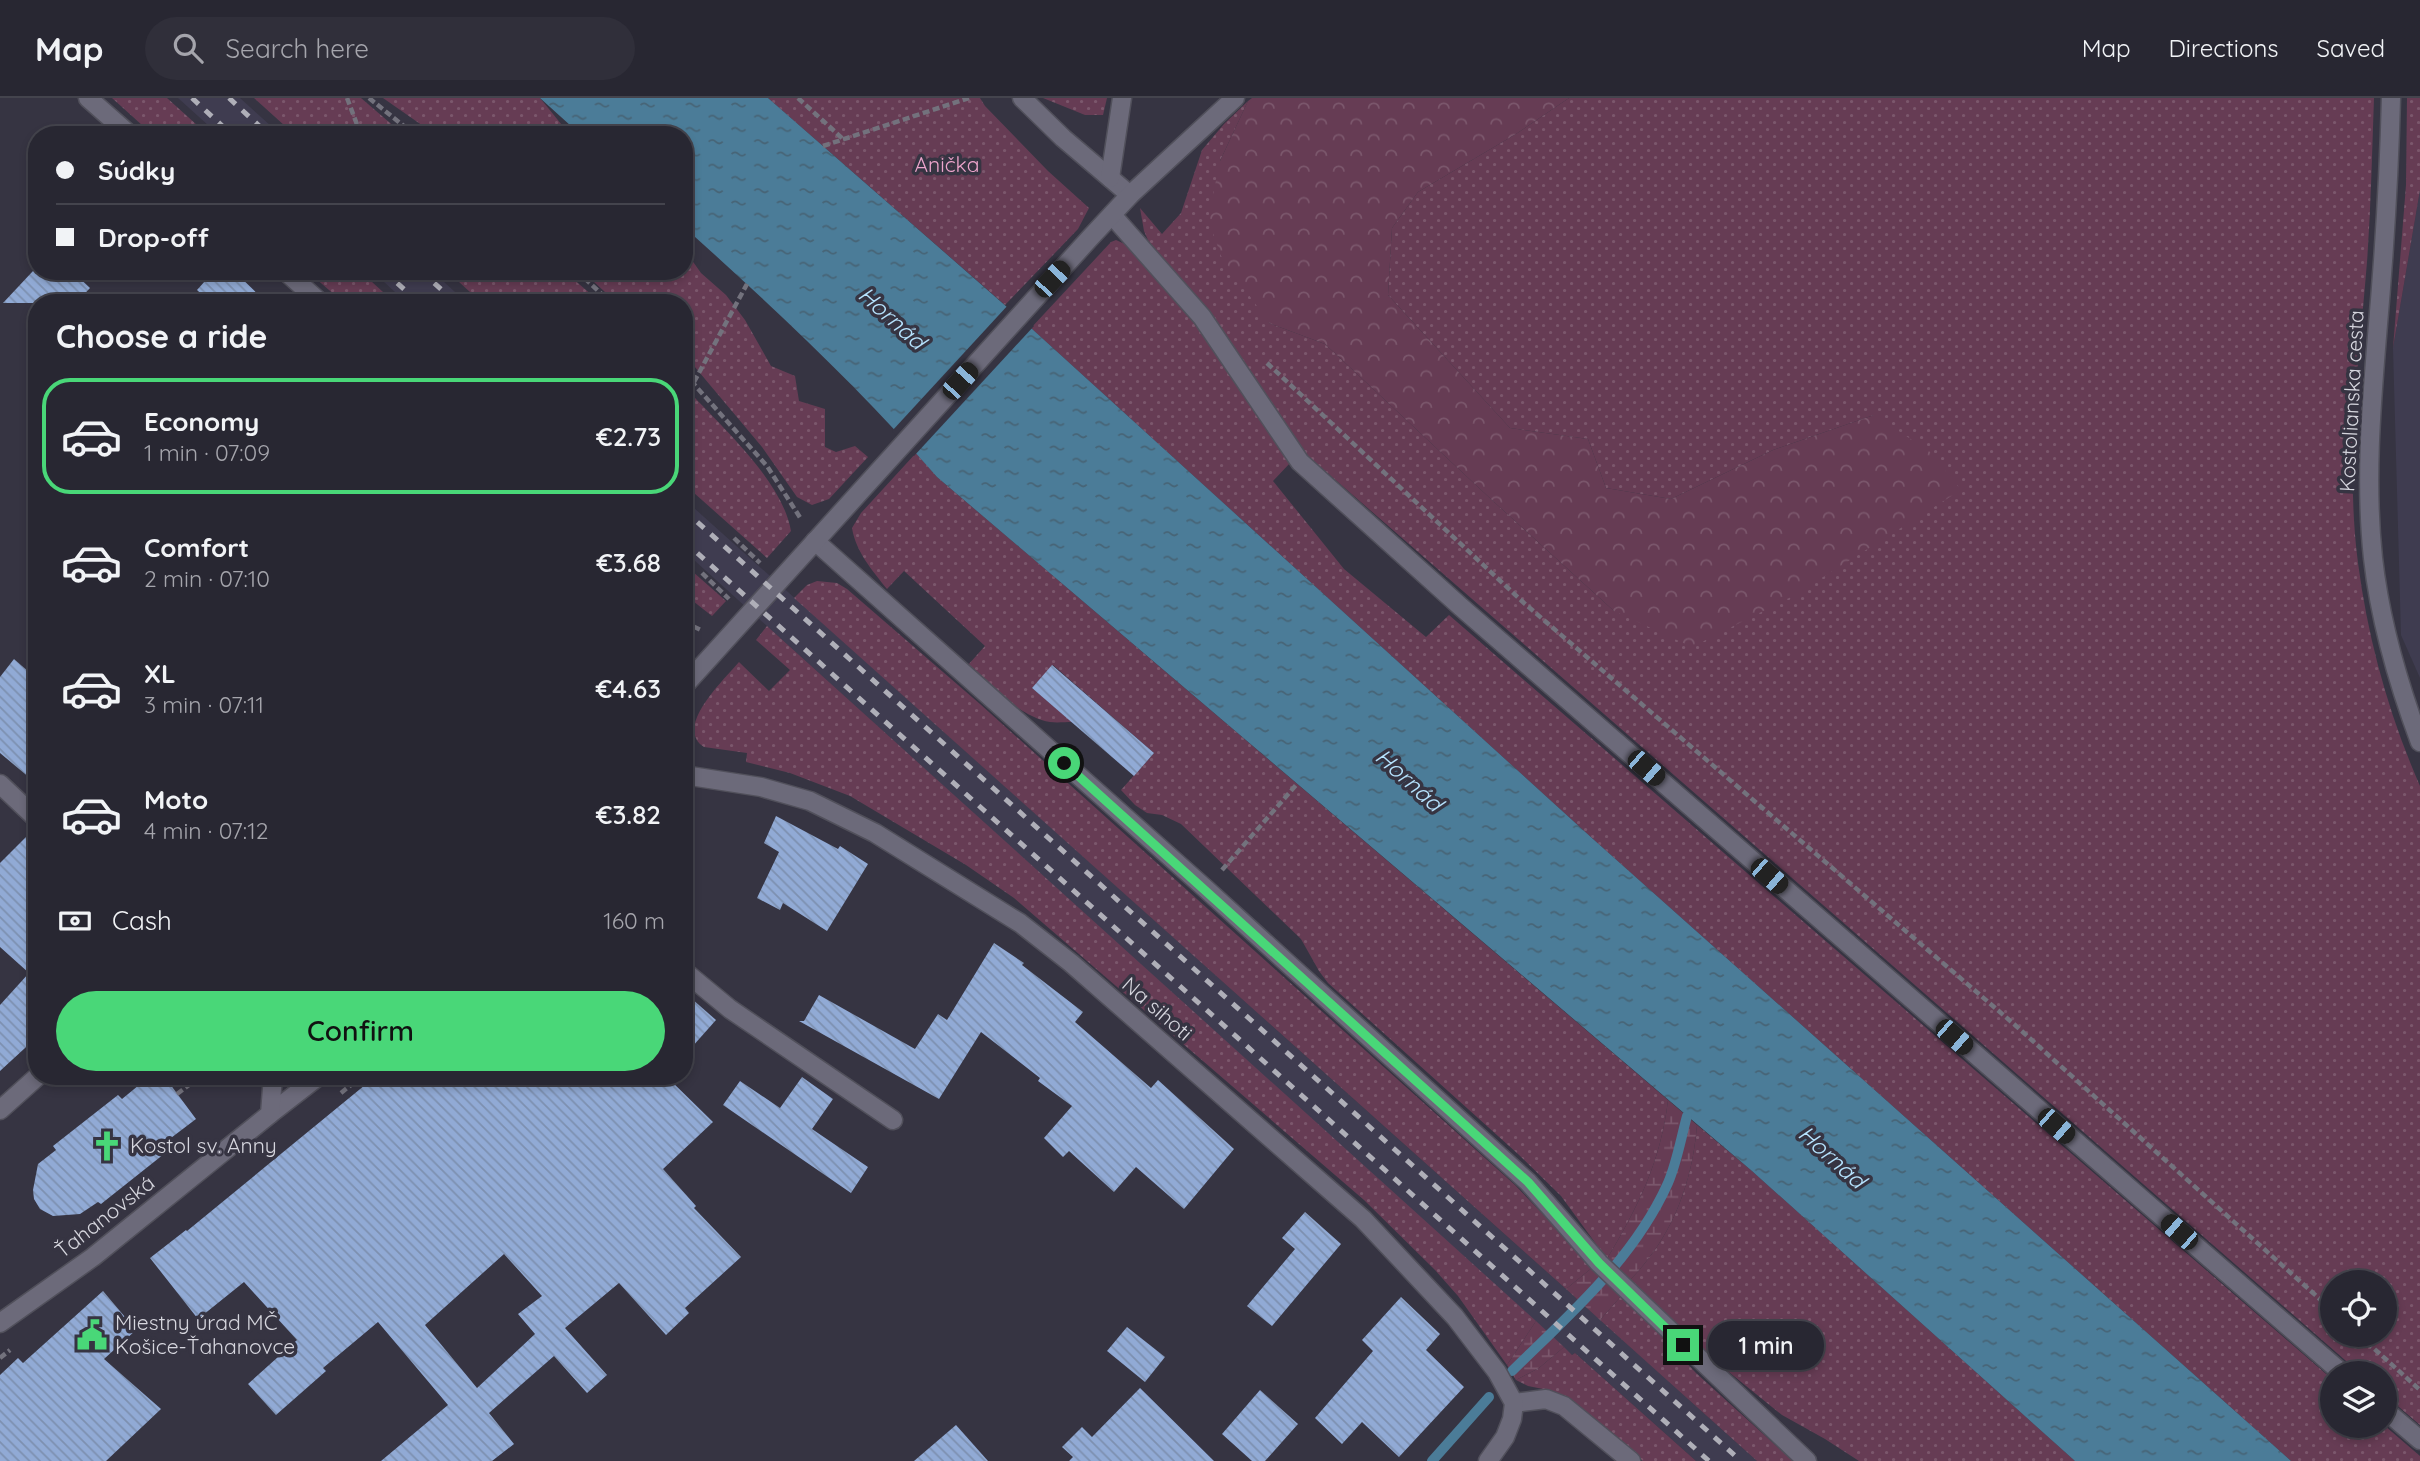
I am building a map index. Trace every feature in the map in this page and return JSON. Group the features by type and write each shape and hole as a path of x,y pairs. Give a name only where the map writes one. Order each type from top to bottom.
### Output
{"street":[{"path":"88,98 120,126"},
{"path":"1022,98 1130,195"},
{"path":"1110,178 1122,98"},
{"path":"693,676 1130,195 1235,98"},
{"name":"Kostolianska cesta","path":"2391,98 2390,156 2371,404 2371,517 2373,558 2387,637 2420,743"},
{"path":"1112,215 1202,317 1300,462 1492,634 2328,1361"},
{"path":"295,280 311,294"},
{"path":"815,541 1206,889 1528,1182 1599,1263 1807,1461"},
{"name":"Na sihoti","path":"693,776 761,787 810,801 875,833 1020,923 1071,963 1363,1219 1455,1317 1497,1372 1514,1402"},
{"path":"0,784 28,810"},
{"path":"693,978 730,1009 893,1119"},
{"path":"0,1110 28,1085"},
{"path":"270,1114 272,1085"},
{"name":"Ťahanovská","path":"0,1323 93,1257 307,1085"},
{"path":"1488,1461 1505,1437 1514,1402 1546,1399 1564,1406 1631,1461"},
{"path":"2397,1420 2420,1440"}],"path":[{"path":"347,98 358,126"},
{"path":"369,98 404,126"},
{"path":"797,98 843,139"},
{"path":"822,146 969,98"},
{"path":"587,280 601,294"},
{"path":"747,284 694,382 766,466 815,541"},
{"path":"1258,354 1524,603 2015,1025 2320,1299"},
{"path":"734,538 779,580"},
{"path":"702,573 751,611"},
{"path":"693,626 705,632"},
{"path":"1206,889 1297,784"},
{"path":"177,1094 189,1085"},
{"path":"2372,1347 2420,1390"}],"shaded area":[{"path":"178,98 240,98 271,126 209,126"},
{"path":"2420,190 2420,678 2401,635 2393,348"},
{"path":"382,280 442,280 457,294 397,294"},
{"path":"693,507 1757,1461 1696,1461 1575,1353 1572,1355 693,559"}],"green space":[{"path":"112,98 167,98 198,126 143,126"},
{"path":"254,98 361,98 394,126 285,126"},
{"path":"383,98 540,98 563,126 423,126"},
{"name":"Anička","path":"768,98 980,98 1048,171 1089,208 1078,229 1005,305"},
{"path":"1043,98 1107,98 1103,115 1085,115"},
{"path":"1252,98 1569,98 1516,134 1418,192 1392,228 1388,295 1510,428 1588,439 1606,488 1671,499 1773,450 1874,415 1929,451 1961,490 1793,596 1692,647 1614,611 1325,344 1269,323 1221,256 1208,219 1220,161 1248,101"},
{"path":"1569,98 2374,98 2368,241 2353,450 2354,525 2362,592 2374,649 2389,705 2420,786 2420,1425 2397,1405 2397,1361 2346,1361 2330,1347 2397,1347 2397,1270 2320,1270 2320,1338 1308,456 1213,317 1151,247 1144,231 1140,208 1162,234 1181,213 1202,150 1248,101 1220,161 1269,323 1325,344 1614,611 1874,415 1773,450 1671,499 1606,488 1588,439 1510,428 1388,295 1392,228 1418,192 1516,134"},
{"path":"2407,98 2420,98 2420,190 2393,348 2406,185"},
{"path":"1116,240 1127,245 1183,307 1224,362 1291,462 1273,481 1344,569 1426,637 1449,615 2320,1369 2320,1438 2397,1436 2420,1456 2420,1461 2291,1461 1593,839 1031,328 1111,242"},
{"path":"693,262 701,273 726,295 745,320 771,366 795,376 799,401 825,409 825,447 836,452 855,446 868,457 829,499 812,505 797,497 762,447 693,365 693,294 607,294 592,280 693,280"},
{"path":"317,280 370,280 385,294 334,294"},
{"path":"457,280 574,280 591,294 472,294"},
{"path":"693,395 747,454 775,492 785,511 791,531 767,558 693,492"},
{"path":"916,453 937,477 1668,1100 1654,1163 1629,1221 1607,1259 1561,1196 1328,983 1301,939 1181,824 1162,815 1147,813 1121,790 1154,753 1053,665 1032,688 1072,722 1050,722 1028,714 995,691 968,665 985,646 904,571 887,589 861,553 852,528 861,513"},
{"path":"693,572 726,601 712,616 693,601"},
{"path":"817,581 837,583 847,589 980,704 1515,1185 1593,1267 1566,1289 794,598 807,585"},
{"path":"767,626 1536,1321 1507,1365 1458,1296 1364,1200 1014,898 966,865 850,796 790,773 746,762 747,753 704,747 696,738 694,728 697,716 713,692 739,662 769,691 790,670 756,640"},
{"path":"1668,1100 1697,1125 1690,1168 1685,1189 1668,1228 1630,1280 1607,1259 1629,1221 1654,1163"},
{"path":"1697,1125 1752,1171 2075,1461 1859,1461 1782,1415 1682,1334 1630,1280 1657,1246 1677,1209 1690,1168"},
{"path":"1593,1267 1622,1295 1600,1320 1566,1289"},
{"path":"1622,1295 1696,1373 1793,1461 1757,1461 1600,1320"},
{"path":"1536,1321 1564,1347 1539,1368 1516,1380 1507,1365"},
{"path":"1564,1347 1572,1355 1575,1353 1696,1461 1643,1461 1573,1402 1553,1391 1528,1386 1516,1380 1539,1368"}],"water":[{"name":"Hornád","path":"540,98 768,98 1031,328 1593,839 2291,1461 2075,1461 1752,1171 937,477 815,348 693,235 693,126 571,126"}],"pier":[{"path":"1009,304 1034,326 914,456 892,431"}],"building":[{"path":"28,276 28,280 82,280 90,288 84,294 28,294 28,303 3,303"},
{"path":"206,280 243,280 258,294 201,294 197,290"},
{"path":"14,659 28,671 28,776 0,753 0,677"},
{"path":"1052,665 1154,753 1134,776 1032,688"},
{"path":"776,816 838,849 840,846 868,864 827,931 783,903 780,910 757,898 779,852 764,843"},
{"path":"28,835 28,972 0,947 0,863"},
{"path":"994,943 1024,963 1022,965 1083,1012 1075,1022 1151,1088 1158,1080 1234,1149 1184,1209 1136,1167 1114,1192 1069,1151 1063,1157 1044,1138 1072,1106 981,1032 939,1099 799,1021 804,1021 819,995 915,1049 938,1014 947,1020"},
{"path":"28,974 28,1045 0,1071 0,1005"},
{"path":"693,1000 716,1020 693,1046"},
{"path":"802,1077 833,1099 812,1129 868,1167 851,1193 723,1105 740,1081 780,1108"},
{"name":"Kostol sv. Anny","path":"139,1085 171,1085 196,1119 159,1147 164,1154 101,1204 98,1202 80,1214 53,1216 40,1209 34,1199 33,1190 38,1164 56,1150 53,1146 118,1095 122,1099"},
{"path":"365,1085 675,1085 713,1122 663,1169 696,1206 694,1208 741,1257 685,1308 689,1313 666,1335 619,1283 565,1328 607,1375 587,1393 554,1356 489,1413 514,1444 492,1461 381,1461 448,1405 378,1322 323,1368 326,1371 276,1415 248,1384 297,1340 244,1282 198,1319 150,1258","holes":["504,1254 542,1296 518,1314 535,1334 477,1388 425,1325"]},
{"path":"1305,1212 1341,1244 1272,1326 1247,1306 1295,1249 1282,1238"},
{"path":"103,1291 136,1330 104,1359 161,1409 106,1461 0,1461 0,1375 18,1358 23,1363"},
{"path":"1401,1297 1440,1334 1426,1350 1464,1387 1399,1457 1362,1422 1342,1444 1315,1418 1373,1351 1362,1340"},
{"path":"1127,1327 1165,1357 1145,1382 1107,1351"},
{"path":"1140,1388 1214,1461 1069,1461 1073,1457 1062,1447 1082,1427 1092,1437"},
{"path":"1260,1390 1298,1424 1265,1461 1252,1461 1222,1434"},
{"path":"956,1425 988,1461 914,1461"}],"waterway":[{"path":"1512,1371 1578,1307 1619,1261 1637,1236 1668,1183 1687,1116"},
{"path":"1432,1461 1489,1397"}],"railway":[{"path":"192,98 222,126"},
{"path":"229,98 259,126"},
{"path":"394,280 409,294"},
{"path":"431,280 446,294"},
{"path":"693,518 1741,1461"},
{"path":"693,549 1709,1461"}],"place":[{"name":"Kostol sv. Anny","path":"107,1146"},
{"name":"Miestny úrad MČ Košice-Ťahanovce","path":"92,1335"}],"route":[{"path":"1064,763 1528,1182 1599,1263 1683,1345"}]}
